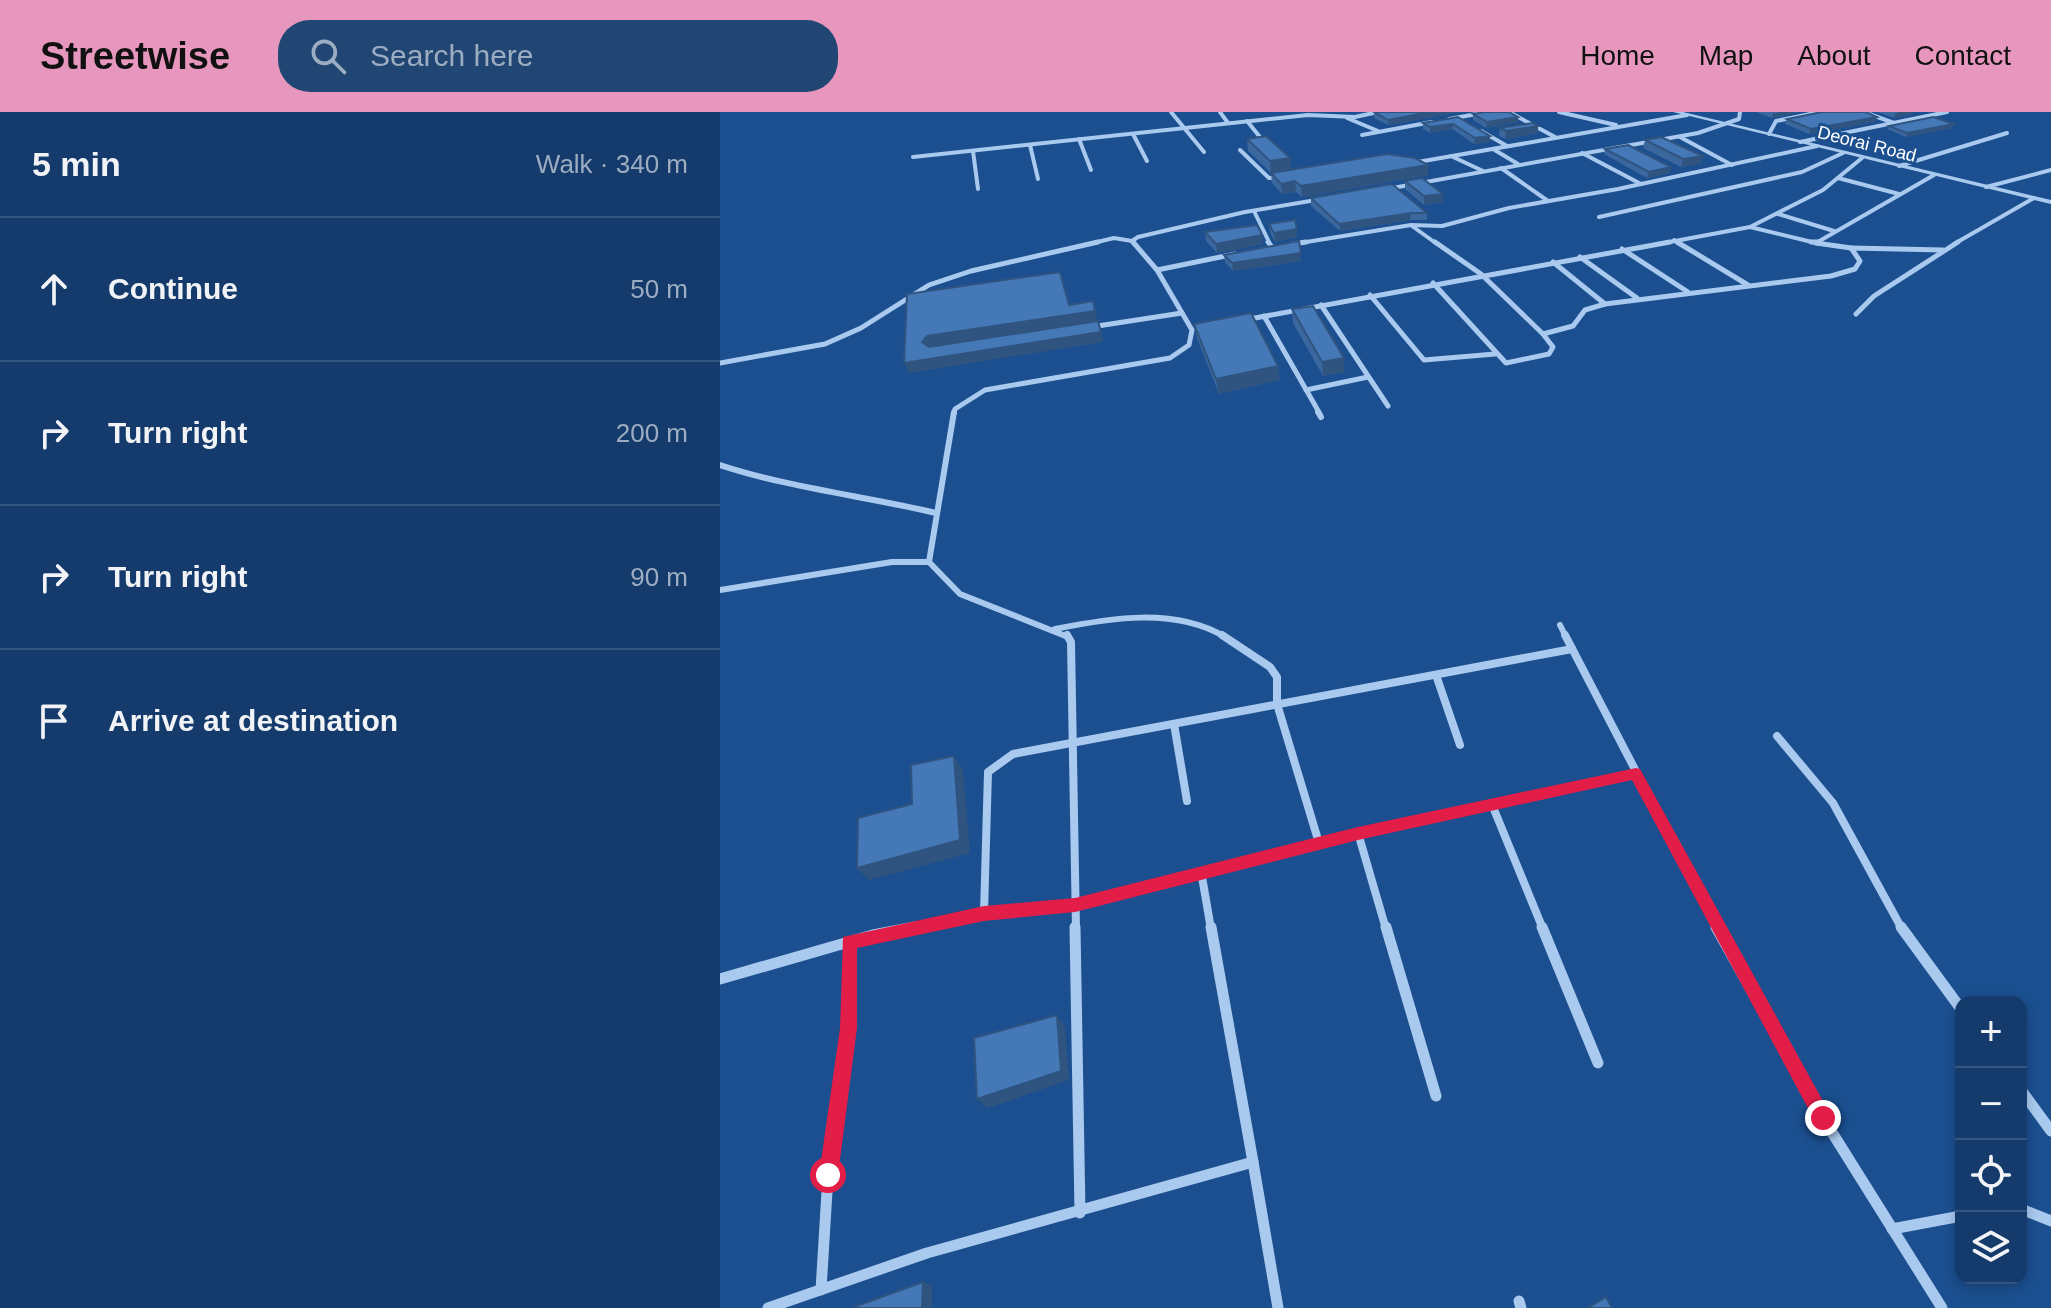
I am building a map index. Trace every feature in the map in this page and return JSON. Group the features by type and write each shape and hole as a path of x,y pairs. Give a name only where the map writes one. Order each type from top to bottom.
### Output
{"street":[{"path":"1171,112 1204,152"},
{"path":"1220,112 1228,123"},
{"path":"1278,112 1283,118"},
{"path":"1335,112 1379,132"},
{"path":"913,157 1247,121 1345,117 1378,112"},
{"path":"1362,135 1488,112"},
{"path":"1509,112 1556,138"},
{"path":"1559,112 1621,126"},
{"name":"Deorai Road","path":"1676,112 2051,202"},
{"path":"1379,190 1730,125 1739,119 1740,112"},
{"path":"1769,134 1776,121 1820,112"},
{"path":"1864,112 1895,123"},
{"path":"1913,112 1927,117"},
{"path":"1800,142 1947,112"},
{"path":"1401,161 1413,163 1687,115"},
{"path":"1458,117 1467,123"},
{"path":"1247,121 1264,142"},
{"path":"1517,128 1533,125"},
{"path":"1476,128 1508,146"},
{"path":"1486,133 1502,131"},
{"path":"1899,166 2007,133"},
{"path":"1133,134 1147,161"},
{"path":"1679,136 1732,165"},
{"path":"1079,139 1091,170"},
{"path":"1030,145 1038,179"},
{"path":"1627,145 1639,151"},
{"path":"1261,248 1411,225 1442,226 1817,146"},
{"path":"1493,149 1519,164"},
{"path":"1240,150 1269,178 1292,176"},
{"path":"973,151 978,189"},
{"path":"1582,153 1642,184"},
{"path":"1599,217 1802,172 1843,153"},
{"path":"1451,156 1484,171"},
{"path":"1235,322 1481,274 1750,227 1838,178 1862,158"},
{"path":"1501,168 1548,201"},
{"path":"1674,169 1686,175"},
{"path":"1986,187 2051,170"},
{"path":"1816,243 1934,175"},
{"path":"1838,178 1899,194"},
{"path":"1395,187 1407,197"},
{"path":"1132,241 1138,237 1254,211 1332,198"},
{"path":"1856,314 1874,296 1924,266 1943,250 2034,198"},
{"path":"1254,211 1272,247"},
{"path":"1778,214 1834,231"},
{"path":"1430,217 1442,226"},
{"path":"1411,225 1481,274 1543,334 1553,347 1549,354 1506,363 1433,283"},
{"path":"1750,227 1851,248 1943,250"},
{"path":"720,363 825,344 845,337 929,285 961,274 1114,238 1132,241 1157,270 1192,330 1189,345 1160,362 985,390 955,409 948,468 936,513 929,562"},
{"path":"1674,239 1749,285"},
{"path":"1543,334 1562,332 1573,326 1575,316 1583,309 1605,304 1855,269 1860,261 1851,248"},
{"path":"1622,249 1689,292"},
{"path":"1157,270 1246,251"},
{"path":"1580,257 1637,298"},
{"path":"1553,262 1605,304"},
{"path":"1370,295 1424,360 1495,354"},
{"path":"1321,305 1388,406"},
{"path":"1088,328 1182,313"},
{"path":"1264,316 1321,417"},
{"path":"1192,330 1206,328"},
{"path":"1306,390 1368,377"},
{"path":"720,465 777,484 864,496 936,513"},
{"path":"720,590 892,562 929,562 960,594 1066,634 1071,642 1080,1213"},
{"path":"1054,629 1084,623 1190,621 1223,635 1274,668 1281,685 1277,704 1319,843"},
{"path":"1560,625 1636,773 1823,1118 1942,1308"},
{"path":"984,913 988,772 1013,754 1572,649"},
{"path":"1436,675 1460,745"},
{"path":"1174,724 1187,801"},
{"path":"1777,736 1833,803 1901,927 1955,1001"},
{"path":"720,979 849,942 984,913 1075,905 1358,833 1493,807 1636,773"},
{"path":"1493,807 1598,1063"},
{"path":"1358,833 1436,1096"},
{"path":"1201,871 1278,1308"},
{"path":"821,1290 828,1175 848,1028 849,942"},
{"path":"2027,1098 2051,1131"},
{"path":"768,1308 927,1253 1080,1213 1253,1162"},
{"path":"2027,1211 2051,1221"},
{"path":"1892,1229 1955,1217"}],"building":[{"path":"1374,112 1430,112 1388,120"},
{"path":"1509,112 1518,117 1487,122 1473,114"},
{"path":"1822,112 1866,112 1877,117 1811,129 1787,119"},
{"path":"1458,117 1490,136 1475,138 1453,124 1430,127 1423,123"},
{"path":"1933,117 1954,124 1907,133 1889,126"},
{"path":"1533,123 1538,126 1506,131 1500,128"},
{"path":"1266,136 1290,158 1270,161 1247,139"},
{"path":"1661,137 1703,156 1683,159 1645,140"},
{"path":"1628,145 1671,167 1649,172 1605,149"},
{"path":"1387,154 1415,158 1428,165 1301,186 1295,181 1281,184 1271,173"},
{"path":"1422,178 1443,194 1424,196 1405,181"},
{"path":"1392,184 1427,213 1339,224 1311,198"},
{"path":"1295,220 1297,229 1274,233 1269,224"},
{"path":"1257,225 1262,235 1216,244 1205,232"},
{"path":"1299,241 1301,253 1232,263 1224,255"},
{"path":"1060,272 1069,305 1093,301 1095,311 927,336 922,342 929,347 1098,321 1101,332 904,363 907,294"},
{"path":"1313,306 1344,358 1322,362 1292,309"},
{"path":"1251,313 1278,366 1216,379 1194,324"},
{"path":"954,756 960,840 857,868 858,818 912,804 911,765"},
{"path":"1057,1015 1061,1071 977,1099 974,1038"},
{"path":"923,1282 922,1308 854,1308 854,1307"},
{"path":"1606,1297 1612,1308 1588,1308"}],"route":[{"path":"828,1175 844,1079 849,942 984,913 1075,905 1358,833 1493,807 1636,773 1686,872 1823,1118"}]}
